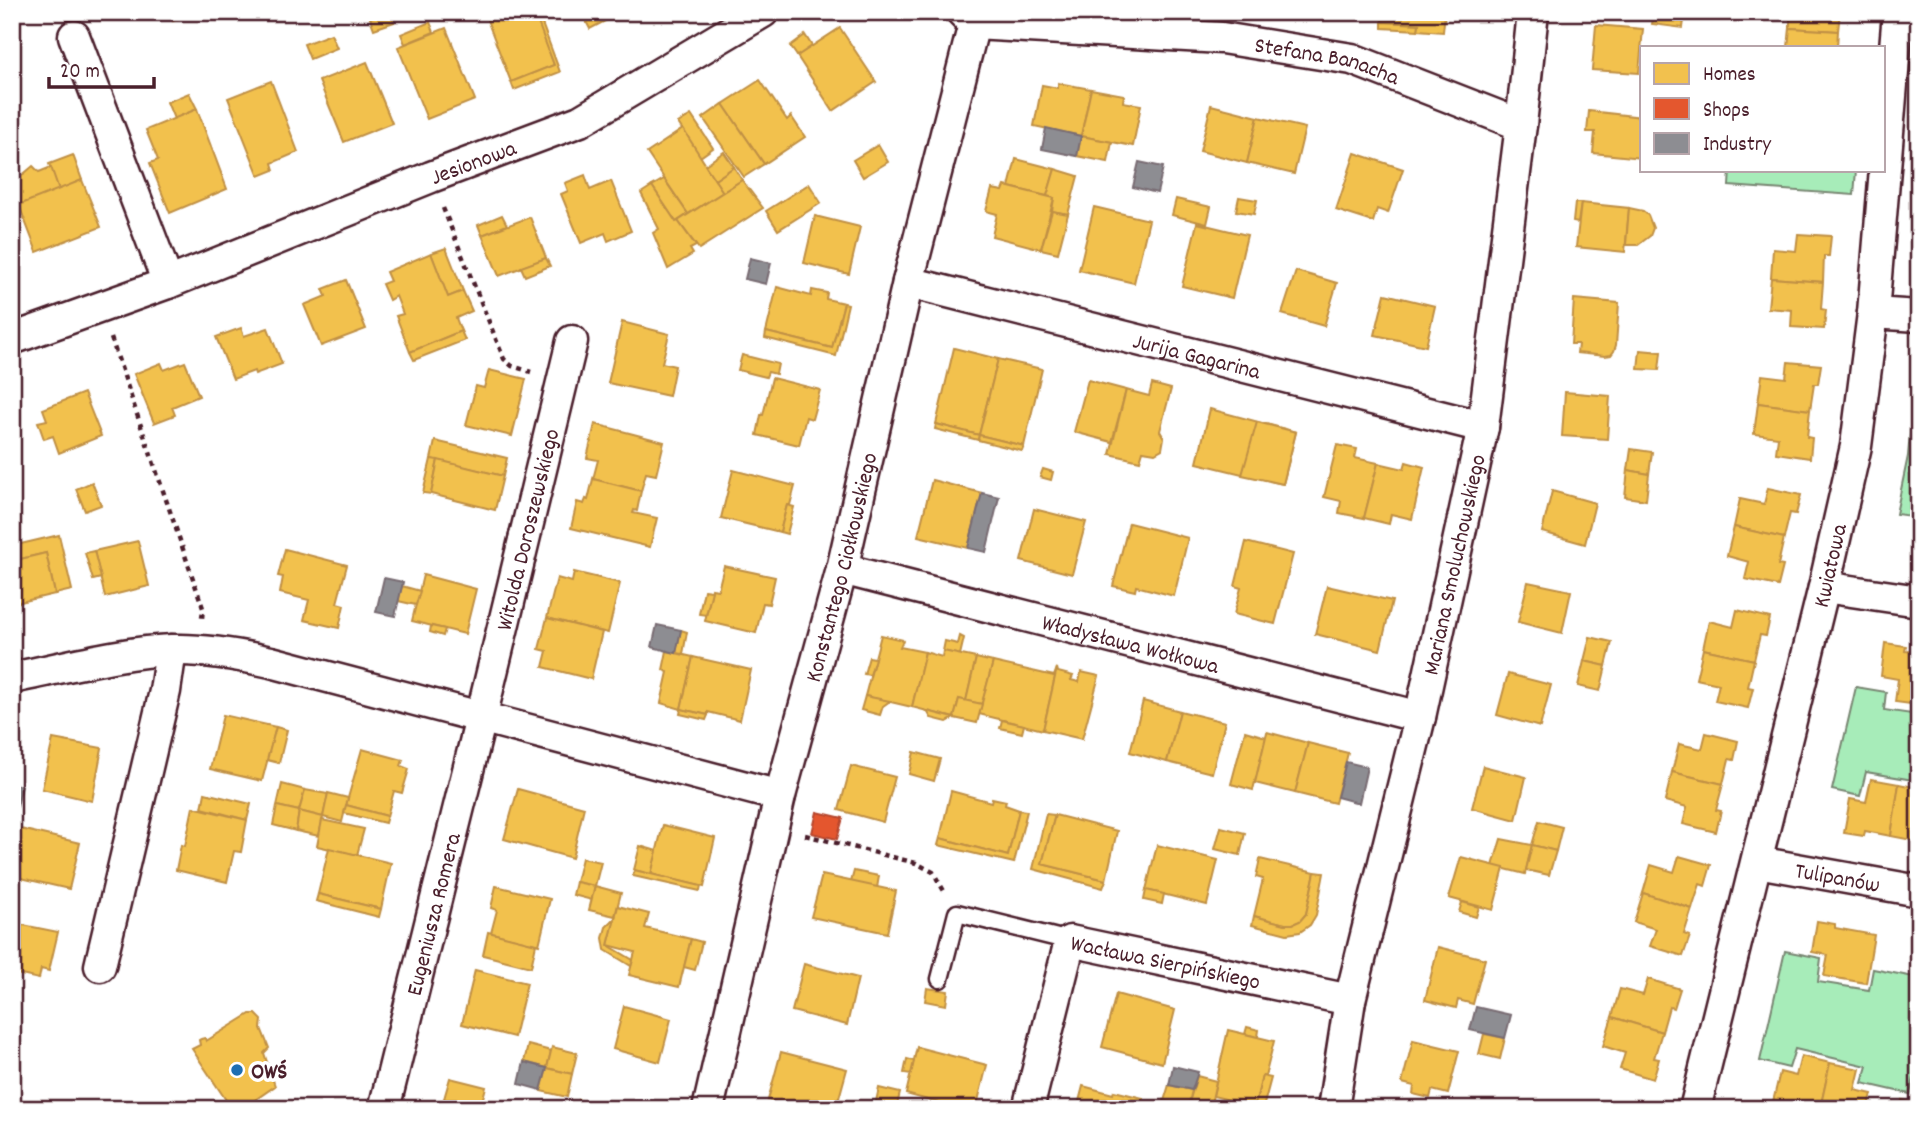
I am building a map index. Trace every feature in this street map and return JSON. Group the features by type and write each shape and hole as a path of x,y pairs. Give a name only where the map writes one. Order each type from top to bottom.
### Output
{"street":[{"name":"Jesionowa","path":"12,339 168,283 431,177 580,121 763,12"},
{"name":"Mariana Smoluchowskiego","path":"1333,1109 1350,1000 1420,717 1483,427 1533,12"},
{"name":"Stefana Banacha","path":"968,18 1222,25 1352,59 1521,125"},
{"name":"Konstantego Ciołkowskiego","path":"708,1109 780,796 842,569 968,18"},
{"name":"Kwiatowa","path":"1695,1109 1824,587 1856,446 1904,24"},
{"path":"74,36 168,283"},
{"name":"Jurija Gagarina","path":"908,282 1483,427"},
{"path":"1873,313 1919,316"},
{"name":"Witolda Doroszewskiego","path":"481,718 572,341"},
{"name":"Władysława Wołkowa","path":"842,569 1420,717"},
{"path":"1824,587 1919,601"},
{"path":"12,678 135,654 185,650 271,662 780,796"},
{"path":"100,966 165,691 185,650"},
{"name":"Eugeniusza Romera","path":"384,1109 481,718"},
{"name":"Tulipanów","path":"1757,862 1919,891"},
{"name":"Wacława Sierpińskiego","path":"1028,1109 1070,941 1350,1000"}],"lane":[{"path":"940,979 957,912 1070,941"}],"path":[{"path":"431,177 503,359 512,366 563,380"},
{"path":"100,307 203,608 185,650"},
{"path":"774,827 916,863 933,872 957,912"}],"green space":[{"path":"1730,172 1856,172 1854,195 1729,186"},
{"path":"1913,401 1919,402 1919,517 1896,514 1908,456"},
{"path":"1856,687 1886,692 1884,710 1919,715 1919,781 1866,772 1860,796 1832,790"},
{"path":"1785,951 1821,958 1818,982 1869,990 1873,969 1919,978 1919,1079 1914,1078 1910,1094 1862,1083 1867,1066 1795,1049 1789,1068 1760,1061"}],"building: Homes":[{"path":"168,12 192,12 173,21"},
{"path":"391,12 394,22 374,29 370,18"},
{"path":"484,12 535,12 554,65 511,82"},
{"path":"581,12 622,12 590,29"},
{"path":"1383,12 1445,12 1443,32 1418,30 1419,24 1382,22"},
{"path":"1654,12 1685,12 1683,28 1652,24"},
{"path":"1790,12 1840,12 1838,31 1790,28"},
{"path":"540,18 560,72 514,90 511,82 554,65 537,20"},
{"path":"430,22 434,32 405,44 401,34"},
{"path":"1382,22 1419,24 1418,30 1382,28"},
{"path":"1596,25 1643,29 1639,73 1592,70"},
{"path":"446,28 475,100 427,119 398,47"},
{"path":"840,28 876,82 833,111 797,56"},
{"path":"1790,28 1838,31 1837,46 1788,46"},
{"path":"331,34 337,48 310,59 304,44"},
{"path":"805,35 812,46 797,56 790,46"},
{"path":"367,62 392,123 344,142 319,81"},
{"path":"760,80 787,120 791,116 805,137 764,164 723,104"},
{"path":"271,81 298,152 272,163 274,170 259,176 228,98"},
{"path":"1058,83 1091,89 1081,136 1034,126 1042,85 1058,88"},
{"path":"1091,89 1124,95 1123,102 1141,105 1133,146 1081,136"},
{"path":"189,93 197,109 174,119 167,102"},
{"path":"723,104 764,164 744,177 703,118"},
{"path":"1211,105 1258,117 1247,163 1200,151"},
{"path":"197,109 227,189 170,213 150,163 158,160 146,130"},
{"path":"1589,111 1640,117 1640,158 1593,153 1595,132 1587,132"},
{"path":"691,115 713,148 700,157 678,123"},
{"path":"1258,117 1305,128 1294,174 1247,163"},
{"path":"683,129 723,192 688,214 647,153"},
{"path":"1081,136 1112,142 1108,162 1077,156"},
{"path":"878,145 888,162 863,177 853,160"},
{"path":"724,152 734,167 715,180 705,165"},
{"path":"1355,153 1403,169 1388,213 1377,209 1373,222 1336,210"},
{"path":"73,155 82,180 59,190 49,164"},
{"path":"1016,159 1055,169 1047,196 1009,187"},
{"path":"33,166 39,172 51,167 59,190 19,205 12,183 21,179"},
{"path":"734,167 742,180 723,192 715,180"},
{"path":"1055,169 1078,176 1068,214 1052,211 1054,198 1047,196"},
{"path":"585,175 590,190 611,181 631,231 608,241 605,233 581,243 561,194 568,191 565,183"},
{"path":"664,179 688,214 676,222 652,186"},
{"path":"82,180 101,227 37,252 19,205"},
{"path":"742,180 763,208 699,249 678,221"},
{"path":"809,184 821,203 778,230 766,211"},
{"path":"652,186 696,246 690,249 693,254 668,269 653,233 659,229 641,193"},
{"path":"1005,186 1054,198 1041,249 992,236 997,214 986,211 992,189 1003,191"},
{"path":"1239,197 1257,200 1254,214 1236,211"},
{"path":"1176,199 1211,207 1207,224 1172,215"},
{"path":"1575,203 1581,203 1578,223 1573,222"},
{"path":"1581,203 1629,208 1625,252 1576,247"},
{"path":"1094,207 1149,220 1134,283 1079,270"},
{"path":"1629,208 1648,215 1653,228 1650,236 1638,245 1626,245"},
{"path":"1052,211 1068,214 1058,253 1041,249"},
{"path":"502,215 507,225 482,235 478,225"},
{"path":"815,216 860,227 849,274 804,263"},
{"path":"530,217 546,258 499,276 482,235"},
{"path":"1197,223 1247,235 1232,298 1182,286"},
{"path":"1798,234 1831,236 1829,256 1824,256 1823,282 1771,278 1773,249 1796,251"},
{"path":"446,248 463,291 448,297 431,253"},
{"path":"431,253 448,297 463,291 472,311 456,318 461,331 410,352 396,316 403,314 396,296 389,300 382,284 390,281 386,272"},
{"path":"546,258 550,266 525,276 521,267"},
{"path":"1296,271 1337,283 1324,326 1282,314"},
{"path":"1771,278 1823,282 1821,309 1826,310 1824,329 1791,327 1792,310 1768,308"},
{"path":"346,280 366,329 321,346 304,305 326,296 323,289"},
{"path":"777,287 811,296 812,290 827,293 826,299 844,303 832,348 766,332"},
{"path":"1385,294 1435,306 1426,346 1375,335"},
{"path":"1574,299 1619,303 1616,345 1611,355 1577,353 1578,344 1571,344"},
{"path":"844,303 848,304 836,356 765,338 766,332 832,348"},
{"path":"622,322 669,334 662,363 675,366 669,396 608,383"},
{"path":"241,328 244,336 268,328 282,364 233,379 216,337"},
{"path":"461,331 465,340 414,360 410,352"},
{"path":"954,348 998,359 979,435 936,424"},
{"path":"1640,350 1661,352 1659,370 1638,369"},
{"path":"742,355 778,364 776,374 768,372 766,377 738,370"},
{"path":"998,359 1042,369 1024,446 979,435"},
{"path":"185,362 199,396 172,407 175,415 154,423 134,374 161,363 164,370"},
{"path":"1788,362 1821,365 1818,384 1814,384 1810,410 1758,403 1762,375 1786,378"},
{"path":"489,370 526,379 512,436 466,425 476,386 484,388"},
{"path":"772,378 820,390 812,419 806,417 799,445 757,435"},
{"path":"1088,380 1126,390 1112,442 1074,432"},
{"path":"1152,384 1171,389 1160,431 1164,438 1162,449 1155,453 1143,451 1140,461 1110,454 1126,390 1149,396"},
{"path":"1565,392 1610,396 1607,439 1562,436"},
{"path":"84,393 101,436 59,453 53,436 44,439 38,422 47,420 43,409"},
{"path":"1758,403 1810,410 1807,437 1812,438 1810,458 1776,453 1778,437 1754,434"},
{"path":"1210,409 1296,432 1283,484 1197,463"},
{"path":"1257,422 1296,432 1283,484 1242,475"},
{"path":"595,424 664,442 656,475 646,473 641,491 593,479 598,460 587,458"},
{"path":"936,424 979,435 978,440 935,429"},
{"path":"979,435 1024,446 1022,451 978,440"},
{"path":"435,441 507,458 503,476 431,459"},
{"path":"1337,445 1357,449 1355,458 1378,463 1364,518 1339,513 1341,501 1324,497"},
{"path":"1631,449 1652,452 1649,474 1628,470"},
{"path":"431,459 438,460 431,494 423,493"},
{"path":"438,460 503,476 495,510 431,494"},
{"path":"1406,462 1424,467 1412,519 1391,514 1389,524 1364,518 1378,463 1404,469"},
{"path":"1043,469 1053,472 1051,480 1040,477"},
{"path":"733,470 795,486 780,532 721,518"},
{"path":"1628,470 1649,474 1646,500 1625,497"},
{"path":"593,479 641,491 637,511 634,510 633,513 657,518 650,547 571,528 577,502 584,504 586,499 588,500"},
{"path":"932,480 982,493 968,548 918,536"},
{"path":"92,482 101,505 85,511 76,489"},
{"path":"1768,488 1801,495 1796,514 1790,513 1784,538 1734,527 1740,499 1764,504"},
{"path":"1552,491 1595,503 1585,544 1542,532"},
{"path":"787,505 794,507 787,534 780,532"},
{"path":"1034,509 1086,522 1072,574 1021,561"},
{"path":"1129,523 1188,538 1174,596 1136,586 1135,591 1113,586"},
{"path":"1914,523 1919,524 1919,556 1911,555"},
{"path":"1734,527 1784,538 1778,565 1783,566 1778,586 1745,579 1749,562 1727,556"},
{"path":"59,535 72,590 55,594 46,553 12,561 12,546"},
{"path":"138,541 149,586 105,597 94,551"},
{"path":"1246,542 1293,554 1275,624 1234,614 1241,588 1235,586"},
{"path":"285,549 347,565 337,603 344,605 339,628 304,620 309,600 280,593 283,577 278,576"},
{"path":"94,551 101,578 93,580 85,553"},
{"path":"46,553 55,594 12,604 12,561"},
{"path":"724,566 775,577 769,604 763,603 756,633 705,621 712,589 718,590"},
{"path":"574,572 620,583 608,633 547,618 557,578 572,582"},
{"path":"423,575 476,589 465,634 412,621"},
{"path":"1528,582 1571,591 1562,633 1518,622"},
{"path":"402,586 420,591 416,605 398,601"},
{"path":"1327,586 1392,601 1380,650 1315,634"},
{"path":"704,590 712,591 706,615 699,614"},
{"path":"1737,610 1770,618 1766,636 1760,635 1754,660 1703,649 1709,621 1733,627"},
{"path":"547,618 602,632 591,679 543,667 547,651 539,649"},
{"path":"431,626 445,629 443,636 430,632"},
{"path":"681,630 687,632 683,654 676,653"},
{"path":"881,635 903,640 900,647 925,652 912,707 865,696"},
{"path":"960,636 964,638 960,655 943,651 945,641 958,644"},
{"path":"1590,637 1612,642 1606,666 1584,661"},
{"path":"1885,643 1906,646 1905,651 1919,652 1919,705 1895,702 1898,679 1881,676"},
{"path":"1703,649 1754,660 1748,687 1753,688 1748,708 1715,701 1719,684 1696,679"},
{"path":"667,651 693,657 681,709 661,703 668,672 663,670"},
{"path":"943,651 976,658 966,701 959,699 954,718 912,707 925,652 942,657"},
{"path":"693,657 751,670 740,720 681,709"},
{"path":"869,657 875,658 870,675 864,674"},
{"path":"976,658 993,662 982,704 966,701"},
{"path":"1584,661 1606,666 1600,691 1578,686"},
{"path":"993,662 1054,676 1057,668 1043,730 979,714"},
{"path":"1057,668 1058,672 1073,676 1071,680 1079,682 1081,672 1099,676 1082,739 1043,730"},
{"path":"1508,674 1551,685 1540,727 1497,715"},
{"path":"865,696 890,701 883,706 880,715 861,710"},
{"path":"959,699 982,704 977,723 954,718"},
{"path":"1143,701 1180,711 1167,762 1130,752"},
{"path":"681,709 708,715 706,720 680,714"},
{"path":"927,711 954,718 947,722 931,718"},
{"path":"1180,711 1225,722 1212,773 1167,762"},
{"path":"223,715 276,727 262,781 210,769"},
{"path":"1002,720 1024,725 1022,733 1000,728"},
{"path":"276,727 287,730 279,763 267,760"},
{"path":"1245,731 1266,737 1253,790 1231,784"},
{"path":"1267,732 1308,743 1295,793 1255,783"},
{"path":"1706,733 1738,741 1734,760 1729,759 1723,784 1672,772 1679,744 1702,749"},
{"path":"53,739 102,748 92,801 42,789"},
{"path":"1308,743 1348,753 1335,803 1295,793"},
{"path":"362,749 403,760 401,766 409,769 402,793 394,791 387,816 346,805"},
{"path":"914,752 940,759 934,781 909,774"},
{"path":"851,766 895,777 883,822 839,810"},
{"path":"1483,766 1526,777 1516,820 1472,808"},
{"path":"1672,772 1723,784 1716,810 1721,811 1716,832 1683,824 1687,807 1665,801"},
{"path":"1871,779 1899,784 1891,836 1865,831 1864,836 1844,833 1850,799 1866,802"},
{"path":"282,784 305,790 299,811 277,806"},
{"path":"1899,784 1919,788 1919,846 1916,845 1917,841 1891,836"},
{"path":"518,789 584,807 572,858 504,839"},
{"path":"305,790 328,794 323,817 299,811"},
{"path":"951,791 991,802 992,798 1006,801 1005,805 1019,810 1008,856 940,838"},
{"path":"205,793 251,804 247,820 202,808"},
{"path":"328,793 348,798 342,822 323,817"},
{"path":"346,805 387,816 385,823 344,813"},
{"path":"277,806 299,811 296,831 273,825"},
{"path":"193,807 247,820 241,852 234,851 227,882 176,870 181,845 185,846"},
{"path":"1019,810 1027,811 1014,863 938,845 940,838 1008,856"},
{"path":"299,811 323,817 319,836 296,831"},
{"path":"1046,814 1055,815 1042,864 1106,880 1103,888 1033,869"},
{"path":"1055,815 1117,831 1106,880 1042,864"},
{"path":"322,820 364,829 357,855 317,846"},
{"path":"1539,821 1562,827 1556,851 1532,845"},
{"path":"663,825 715,838 704,887 651,874"},
{"path":"12,827 80,843 69,889 12,876"},
{"path":"1221,827 1245,833 1240,855 1215,849"},
{"path":"1501,839 1532,845 1525,874 1493,866"},
{"path":"1157,845 1218,860 1207,905 1146,890"},
{"path":"1532,845 1556,851 1549,875 1526,870"},
{"path":"640,846 657,851 651,874 634,870"},
{"path":"329,848 391,863 381,909 318,894"},
{"path":"1679,856 1711,865 1705,886 1700,884 1692,909 1643,893 1651,865 1674,872"},
{"path":"1461,857 1504,868 1493,910 1449,898"},
{"path":"582,858 601,862 595,886 576,882"},
{"path":"1260,859 1315,872 1306,914 1300,921 1285,924 1254,916 1263,879 1256,877"},
{"path":"634,870 701,886 700,891 633,876"},
{"path":"854,871 879,876 877,888 851,882"},
{"path":"1315,872 1324,873 1316,915 1310,925 1300,932 1287,934 1252,925 1254,916 1285,924 1300,921 1306,914"},
{"path":"822,875 896,891 887,933 811,917"},
{"path":"576,882 595,886 592,900 573,895"},
{"path":"496,886 550,899 539,945 491,933 497,910 491,908"},
{"path":"595,886 621,893 615,916 589,910"},
{"path":"1146,890 1164,894 1162,904 1144,900"},
{"path":"1643,893 1692,909 1684,934 1690,936 1683,956 1650,946 1656,929 1634,922"},
{"path":"318,894 381,909 379,917 316,901"},
{"path":"1462,902 1479,907 1476,917 1459,912"},
{"path":"618,906 649,914 645,928 691,939 679,987 629,975 635,952 608,945"},
{"path":"615,918 608,945 633,960 631,966 605,950 603,938 606,927"},
{"path":"1817,921 1835,924 1835,928 1874,935 1866,983 1824,976 1828,955 1812,952"},
{"path":"18,924 58,932 49,971 41,969 39,979 12,973 12,951"},
{"path":"488,932 536,944 531,967 483,955"},
{"path":"691,939 702,942 695,970 684,967"},
{"path":"1919,940 1919,971 1911,970"},
{"path":"1438,947 1485,959 1473,1004 1458,1000 1456,1008 1425,1000"},
{"path":"804,964 858,978 847,1025 792,1011"},
{"path":"475,970 527,983 514,1037 462,1024"},
{"path":"1648,979 1680,989 1674,1008 1669,1007 1662,1032 1612,1017 1620,989 1643,995"},
{"path":"927,988 948,991 946,1005 925,1001"},
{"path":"1116,994 1175,1010 1162,1063 1102,1047"},
{"path":"624,1006 671,1019 660,1062 613,1049"},
{"name":"OWŚ","path":"250,1014 256,1014 262,1020 261,1028 269,1048 264,1053 275,1086 242,1109 232,1109 192,1049 200,1045 199,1040 205,1038 206,1041"},
{"path":"1612,1017 1662,1032 1654,1058 1659,1059 1653,1079 1620,1069 1625,1053 1603,1046"},
{"path":"1247,1027 1259,1030 1258,1037 1245,1034"},
{"path":"1228,1030 1274,1041 1255,1106 1213,1096"},
{"path":"1484,1034 1505,1038 1500,1059 1479,1054"},
{"path":"1413,1040 1459,1051 1448,1094 1432,1090 1430,1098 1413,1094 1414,1086 1402,1083"},
{"path":"528,1045 551,1051 547,1068 524,1062"},
{"path":"552,1047 577,1053 572,1074 547,1068"},
{"path":"917,1047 987,1065 976,1109 961,1109 906,1094"},
{"path":"781,1052 847,1069 836,1109 803,1109 768,1100"},
{"path":"1801,1056 1830,1063 1820,1109 1795,1106 1794,1109 1783,1109 1772,1106 1780,1072 1796,1076"},
{"path":"907,1059 914,1061 911,1074 904,1073"},
{"path":"1830,1063 1860,1069 1855,1090 1872,1094 1868,1109 1820,1109"},
{"path":"547,1068 572,1074 567,1097 541,1091"},
{"path":"1197,1076 1216,1081 1210,1109 1187,1109"},
{"path":"1262,1076 1271,1078 1263,1108 1255,1106"},
{"path":"450,1078 486,1087 480,1109 441,1109"},
{"path":"1169,1085 1192,1090 1188,1107 1164,1101"},
{"path":"1083,1086 1143,1098 1140,1109 1077,1109"},
{"path":"879,1088 900,1093 896,1109 875,1106"},
{"path":"578,1100 614,1109 575,1109"},
{"path":"1902,1100 1919,1104 1919,1109 1900,1109"},
{"path":"1616,1102 1639,1109 1614,1109"}],"building: Shops":[{"path":"817,812 843,818 837,839 812,833"}],"building: Industry":[{"path":"1046,128 1081,136 1077,156 1042,149"},
{"path":"1139,162 1163,167 1157,193 1133,187"},
{"path":"750,258 771,263 766,284 745,279"},
{"path":"982,493 999,497 986,552 968,548"},
{"path":"384,578 403,582 395,616 376,612"},
{"path":"657,625 681,630 676,653 652,647"},
{"path":"1346,762 1367,767 1359,803 1337,797"},
{"path":"12,784 22,786 17,807 12,805"},
{"path":"1476,1007 1511,1015 1505,1038 1470,1030"},
{"path":"524,1062 547,1068 541,1090 519,1084"},
{"path":"1173,1066 1198,1072 1192,1090 1169,1085"}],"place":[{"name":"OWŚ","path":"237,1070"}]}
